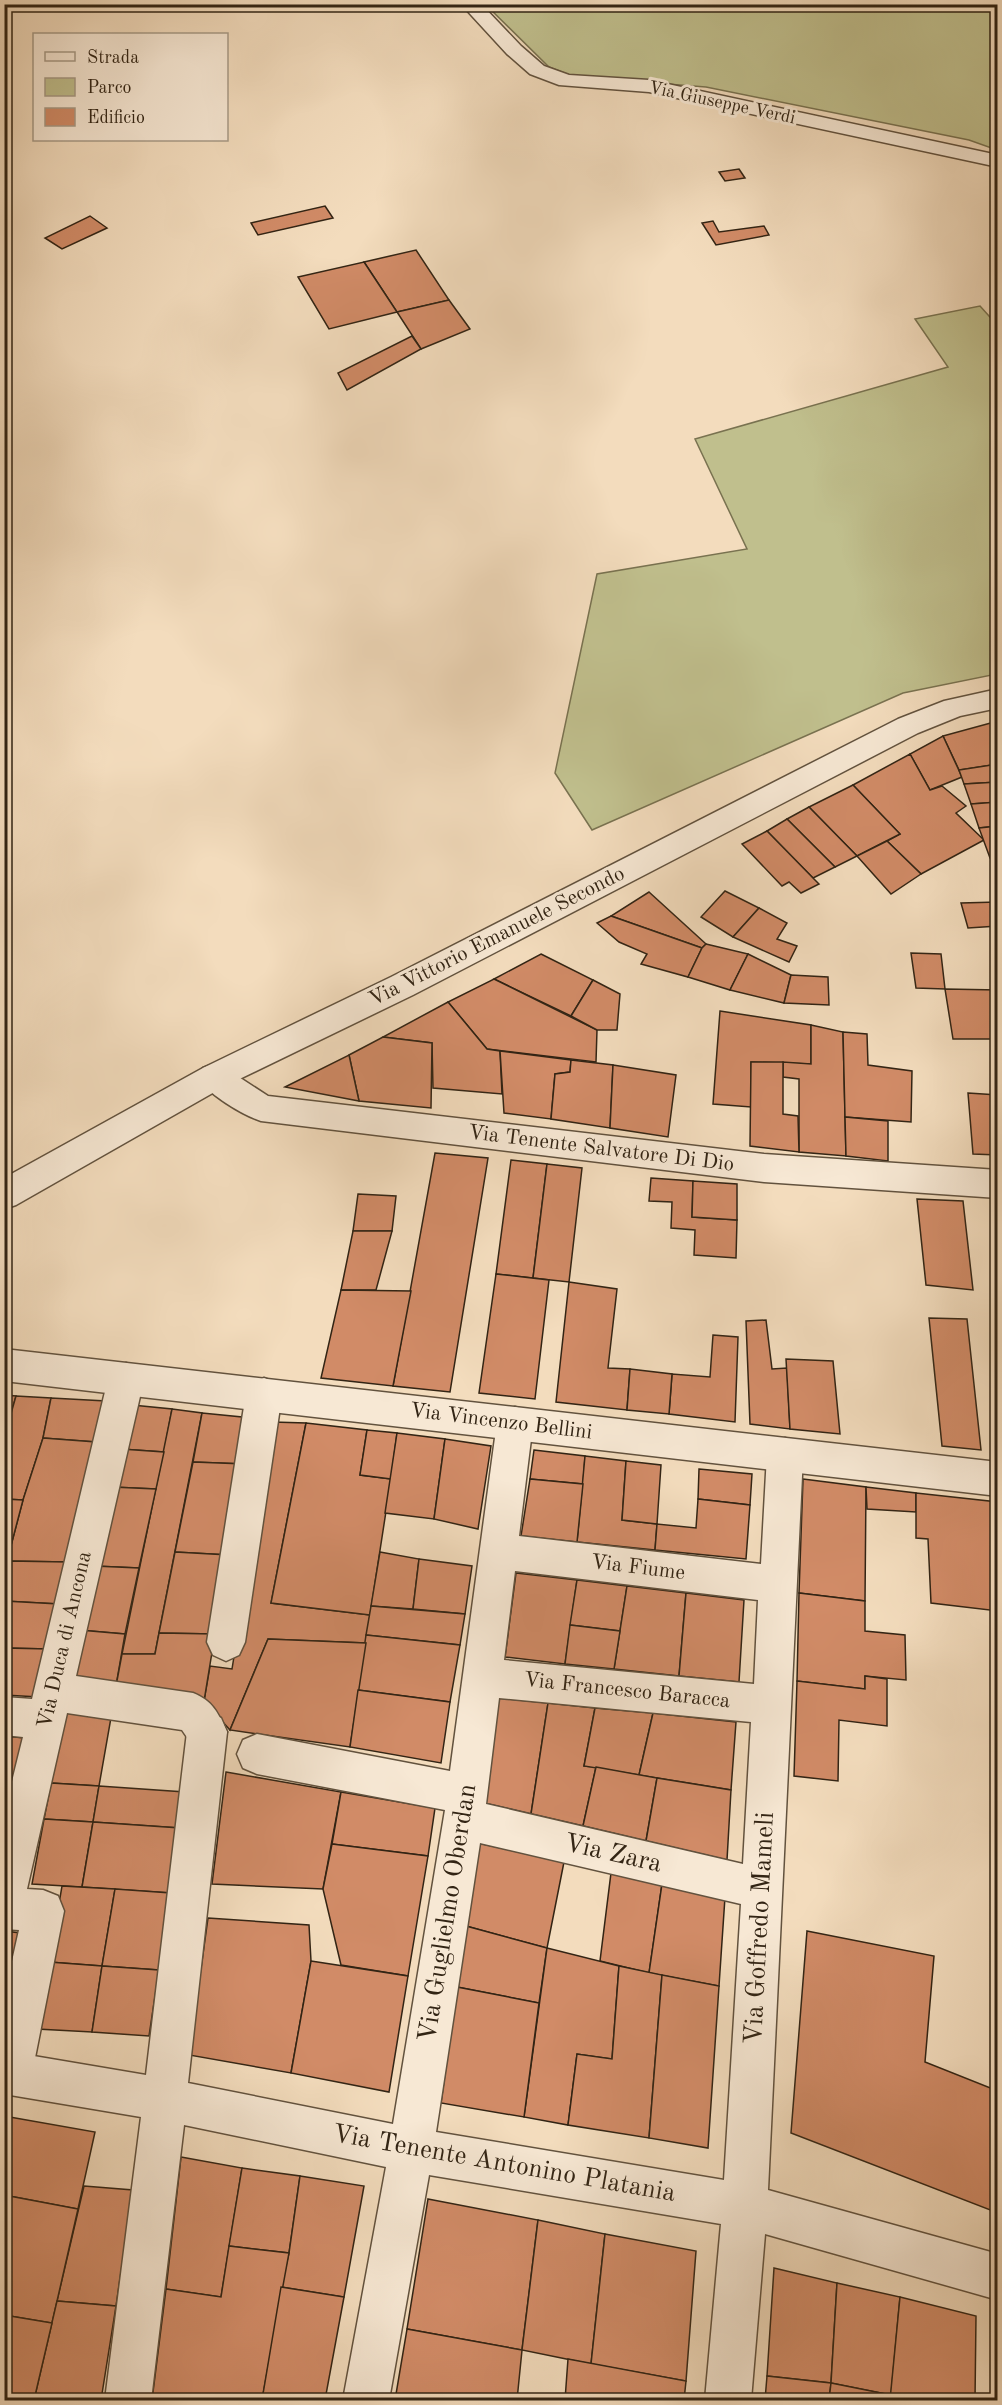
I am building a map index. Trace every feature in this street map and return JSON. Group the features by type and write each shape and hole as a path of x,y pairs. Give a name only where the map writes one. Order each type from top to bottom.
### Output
{"street":[{"name":"Via Giuseppe Verdi","path":"471,4 514,50 537,70 566,81 649,86 998,161"},
{"name":"Via Vittorio Emanuele Secondo","path":"4,1195 214,1077 402,986 908,726 954,708 998,698"},
{"name":"Via Tenente Salvatore Di Dio","path":"214,1077 261,1108 764,1168 998,1185"},
{"name":"Via Vincenzo Bellini","path":"4,1365 998,1479"},
{"name":"Via Duca di Ancona","path":"4,1902 126,1379"},
{"path":"226,1642 264,1394"},
{"name":"Via Guglielmo Oberdan","path":"366,2400 411,2150 465,1806 515,1423"},
{"name":"Via Goffredo Mameli","path":"728,2400 745,2206 785,1455"},
{"name":"Via Fiume","path":"499,1551 777,1584"},
{"name":"Via Francesco Baracca","path":"482,1677 771,1705"},
{"path":"4,1716 50,1705 193,1712 207,1732 128,2400"},
{"name":"Via Zara","path":"257,1754 465,1806 762,1889"},
{"path":"4,1908 43,1911 7,2073"},
{"name":"Via Tenente Antonino Platania","path":"7,2073 165,2100 411,2150 745,2206 998,2277"}],"green space":[{"path":"486,5 997,5 997,150 969,140 706,87 575,77 549,67"},
{"path":"980,306 998,326 997,674 903,693 592,830 555,773 597,574 747,549 695,439 948,367 915,319"}],"building":[{"path":"739,169 745,178 725,181 719,172"},
{"path":"325,206 333,218 258,235 251,223"},
{"path":"90,216 107,228 62,249 45,238"},
{"path":"713,221 719,232 764,226 769,235 716,245 702,223"},
{"path":"416,250 449,300 397,312 364,262"},
{"path":"364,262 397,312 329,329 298,277"},
{"path":"449,300 470,329 421,349 397,312"},
{"path":"412,336 421,349 347,390 338,373"},
{"path":"998,721 998,764 959,770 943,736"},
{"path":"943,736 962,777 930,790 910,754"},
{"path":"910,754 930,790 942,786 966,806 956,813 984,840 921,874 887,841 900,834 853,785"},
{"path":"998,764 998,782 964,784 959,770"},
{"path":"998,782 998,802 971,804 964,784"},
{"path":"853,785 900,834 857,856 809,807"},
{"path":"998,802 998,826 979,828 971,804"},
{"path":"809,807 857,856 835,867 787,819"},
{"path":"787,819 835,867 813,878 767,831"},
{"path":"998,826 998,857 990,858 979,828"},
{"path":"767,831 819,884 801,893 789,882 782,886 742,844"},
{"path":"887,841 921,874 891,894 857,856"},
{"path":"725,891 759,908 733,937 701,917"},
{"path":"649,892 706,944 702,948 611,916"},
{"path":"998,902 998,926 968,928 961,903"},
{"path":"759,908 787,923 777,939 797,946 789,962 733,937"},
{"path":"611,916 702,948 688,977 641,964 647,954 619,942 597,923"},
{"path":"706,944 748,954 730,990 688,977"},
{"path":"911,953 941,954 945,989 916,988"},
{"path":"541,954 593,980 571,1016 494,979"},
{"path":"748,954 791,975 784,1003 730,990"},
{"path":"791,975 828,977 829,1005 784,1003"},
{"path":"494,979 597,1030 596,1062 487,1049 448,1002"},
{"path":"593,980 620,994 617,1030 597,1030 571,1016"},
{"path":"945,989 998,990 998,1039 953,1039"},
{"path":"448,1002 487,1049 500,1051 502,1094 433,1088 432,1043 383,1037"},
{"path":"720,1011 811,1025 811,1064 751,1062 751,1107 713,1104"},
{"path":"811,1025 843,1032 846,1156 799,1152 799,1079 783,1077 783,1062 811,1064"},
{"path":"843,1032 867,1034 868,1065 912,1071 911,1122 845,1117"},
{"path":"383,1037 432,1043 431,1108 359,1101 349,1055"},
{"path":"500,1051 571,1060 570,1072 555,1074 551,1119 504,1113"},
{"path":"349,1055 359,1101 285,1087"},
{"path":"571,1060 613,1065 610,1128 551,1119 555,1074 570,1072"},
{"path":"751,1062 783,1062 783,1114 798,1116 799,1152 750,1146"},
{"path":"613,1065 676,1075 668,1137 610,1128"},
{"path":"968,1093 998,1095 998,1155 973,1154"},
{"path":"845,1117 888,1121 888,1161 846,1156"},
{"path":"435,1153 488,1158 450,1392 393,1386"},
{"path":"511,1160 547,1164 533,1278 496,1274"},
{"path":"547,1164 582,1168 569,1282 533,1278"},
{"path":"651,1178 693,1181 692,1217 737,1220 736,1258 694,1255 695,1230 671,1228 672,1202 649,1201"},
{"path":"693,1181 737,1184 737,1220 692,1217"},
{"path":"358,1194 396,1196 392,1231 353,1231"},
{"path":"917,1199 963,1201 973,1290 926,1285"},
{"path":"353,1231 392,1231 376,1290 341,1290"},
{"path":"496,1274 549,1280 535,1399 479,1393"},
{"path":"569,1282 617,1289 608,1368 630,1369 627,1410 556,1402"},
{"path":"341,1290 411,1291 393,1386 321,1378"},
{"path":"992,1314 998,1314 998,1355 997,1355"},
{"path":"929,1318 967,1319 981,1450 942,1446"},
{"path":"766,1320 772,1369 787,1368 790,1429 750,1424 746,1321"},
{"path":"713,1335 738,1337 735,1422 669,1414 672,1374 710,1377"},
{"path":"786,1359 833,1361 840,1434 790,1429"},
{"path":"630,1369 672,1374 669,1414 627,1410"},
{"path":"4,1395 16,1396 4,1438"},
{"path":"16,1396 51,1398 43,1438 23,1500 4,1499 4,1438"},
{"path":"51,1398 106,1401 96,1442 43,1438"},
{"path":"132,1405 172,1409 164,1452 121,1449"},
{"path":"172,1409 202,1413 155,1654 122,1654"},
{"path":"202,1413 252,1418 245,1464 193,1462"},
{"path":"272,1422 306,1423 271,1603 370,1615 366,1643 268,1639 230,1730 204,1701 210,1666 232,1669"},
{"path":"306,1423 367,1430 360,1475 391,1479 370,1615 271,1603"},
{"path":"367,1430 397,1433 391,1479 360,1475"},
{"path":"397,1433 445,1439 434,1519 385,1513"},
{"path":"43,1438 96,1442 68,1562 7,1561 23,1500"},
{"path":"445,1439 491,1446 478,1529 434,1519"},
{"path":"121,1449 164,1452 156,1489 112,1487"},
{"path":"534,1450 585,1456 583,1484 530,1479"},
{"path":"585,1456 626,1461 622,1520 657,1524 655,1550 577,1542"},
{"path":"626,1461 661,1465 657,1524 622,1520"},
{"path":"193,1462 245,1464 229,1555 175,1552"},
{"path":"699,1469 752,1474 750,1505 698,1499"},
{"path":"530,1479 583,1484 577,1542 521,1536"},
{"path":"803,1479 866,1487 865,1601 799,1593"},
{"path":"112,1487 156,1489 139,1568 94,1566"},
{"path":"866,1487 916,1493 916,1512 867,1509"},
{"path":"916,1493 998,1502 998,1611 931,1603 928,1539 916,1538"},
{"path":"4,1499 23,1500 4,1572"},
{"path":"698,1499 750,1505 746,1559 655,1550 657,1524 696,1528"},
{"path":"175,1552 229,1555 215,1634 159,1633"},
{"path":"380,1552 419,1559 413,1609 371,1606"},
{"path":"419,1559 472,1566 465,1614 413,1609"},
{"path":"7,1561 68,1562 59,1604 4,1601 4,1572"},
{"path":"94,1566 139,1568 125,1634 79,1630"},
{"path":"516,1573 577,1580 565,1664 505,1657"},
{"path":"577,1580 627,1586 620,1631 570,1625"},
{"path":"627,1586 686,1593 679,1676 614,1669"},
{"path":"686,1593 744,1600 739,1682 679,1676"},
{"path":"799,1593 865,1601 865,1631 905,1635 906,1680 865,1676 865,1689 797,1681"},
{"path":"4,1601 59,1604 49,1649 4,1648"},
{"path":"371,1606 465,1614 460,1645 366,1635"},
{"path":"570,1625 620,1631 614,1669 565,1664"},
{"path":"79,1630 125,1634 116,1686 67,1679"},
{"path":"159,1633 215,1634 204,1701 116,1686 122,1654 155,1654"},
{"path":"366,1635 460,1645 450,1702 358,1690"},
{"path":"268,1639 366,1643 350,1747 230,1730"},
{"path":"4,1648 49,1649 39,1697 4,1695"},
{"path":"865,1676 887,1679 887,1726 839,1720 838,1781 794,1776 797,1681 865,1689"},
{"path":"358,1690 450,1702 441,1763 350,1747"},
{"path":"499,1698 548,1703 531,1814 484,1803"},
{"path":"548,1703 595,1708 584,1766 596,1767 583,1826 531,1814"},
{"path":"595,1708 653,1713 639,1775 584,1766"},
{"path":"64,1709 112,1712 99,1786 51,1783"},
{"path":"653,1713 736,1722 731,1790 639,1775"},
{"path":"4,1736 25,1738 4,1825"},
{"path":"596,1767 657,1778 646,1841 583,1826"},
{"path":"226,1772 341,1792 323,1889 212,1884"},
{"path":"657,1778 731,1790 727,1860 646,1841"},
{"path":"51,1783 99,1786 93,1822 44,1819"},
{"path":"99,1786 185,1792 180,1828 93,1822"},
{"path":"341,1792 435,1808 428,1856 332,1844"},
{"path":"44,1819 93,1822 82,1887 32,1884"},
{"path":"93,1822 180,1828 171,1893 82,1887"},
{"path":"478,1843 564,1862 547,1948 466,1926"},
{"path":"332,1844 428,1856 408,1976 341,1965 323,1889"},
{"path":"611,1873 662,1884 649,1973 600,1961"},
{"path":"662,1884 725,1897 719,1986 649,1973"},
{"path":"62,1886 115,1889 102,1966 49,1962"},
{"path":"115,1889 171,1893 159,1970 102,1966"},
{"path":"208,1918 309,1925 311,1961 291,2073 189,2055"},
{"path":"466,1926 547,1948 539,2003 457,1987"},
{"path":"4,1931 21,1933 4,2004"},
{"path":"807,1931 934,1956 925,2062 998,2091 998,2213 791,2133"},
{"path":"547,1948 619,1966 612,2059 577,2054 568,2125 524,2117"},
{"path":"311,1961 408,1976 389,2092 291,2073"},
{"path":"49,1962 102,1966 92,2032 37,2029"},
{"path":"102,1966 159,1970 149,2036 92,2032"},
{"path":"619,1966 662,1975 649,2138 568,2125 577,2054 612,2059"},
{"path":"662,1975 719,1986 708,2148 649,2138"},
{"path":"457,1987 539,2003 524,2117 441,2103"},
{"path":"4,2116 95,2132 78,2209 4,2195"},
{"path":"181,2157 242,2168 221,2297 166,2289"},
{"path":"242,2168 300,2176 289,2253 229,2246"},
{"path":"300,2176 364,2186 344,2297 281,2287 289,2253"},
{"path":"84,2186 133,2190 116,2306 57,2301"},
{"path":"4,2195 78,2209 52,2323 4,2315"},
{"path":"428,2199 538,2220 522,2350 407,2329"},
{"path":"538,2220 605,2234 591,2364 522,2350"},
{"path":"605,2234 696,2251 686,2381 591,2364"},
{"path":"229,2246 289,2253 262,2400 152,2400 166,2289 221,2297"},
{"path":"774,2268 837,2283 831,2383 767,2376"},
{"path":"837,2283 900,2297 891,2395 831,2383"},
{"path":"281,2287 344,2297 325,2400 262,2400"},
{"path":"900,2297 976,2316 975,2400 890,2400"},
{"path":"57,2301 116,2306 101,2400 34,2400"},
{"path":"4,2315 52,2323 34,2400 4,2400"},
{"path":"407,2329 522,2350 517,2400 395,2400"},
{"path":"568,2359 686,2381 684,2400 565,2400"},
{"path":"767,2376 831,2383 829,2400 765,2400"},
{"path":"831,2383 891,2395 890,2400 829,2400"}]}
